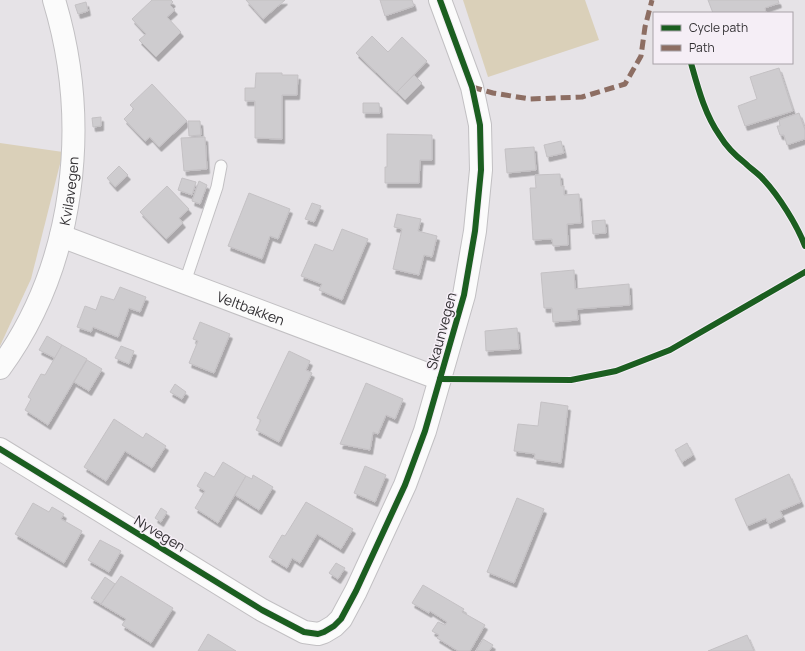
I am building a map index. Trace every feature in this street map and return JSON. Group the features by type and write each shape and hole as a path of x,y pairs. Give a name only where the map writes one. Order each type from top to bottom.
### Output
{"street":[{"name":"Kvilavegen","path":"0,368 26,328 39,301 61,236 69,192 73,143 71,81 65,41 54,0"},
{"name":"Skaunvegen","path":"310,633 318,634 334,626 345,612 405,484 425,432 464,295 475,231 481,170 480,125 472,87 440,0"},
{"name":"Veltbakken","path":"61,236 440,379"},
{"name":"Nyvegen","path":"0,449 262,610 310,633"}],"lane":[{"path":"185,282 217,187 221,166"}],"shaded area":[{"path":"463,0 585,0 599,40 488,77"},
{"path":"0,143 63,152 31,279 0,346"}],"building":[{"path":"152,0 171,0 173,2 170,5 175,10 167,17 181,32 156,57 139,40 146,34 132,19"},
{"path":"246,0 285,0 263,19"},
{"path":"380,0 412,0 414,6 385,16"},
{"path":"708,0 778,0 779,3 765,8 766,12 713,12"},
{"path":"86,2 88,11 78,14 75,5"},
{"path":"372,36 388,52 402,37 427,61 397,92 356,53"},
{"path":"779,68 793,111 745,126 738,106 757,99 750,77"},
{"path":"256,73 282,73 282,75 298,75 297,95 282,95 282,139 255,138 255,101 245,101 245,88 255,88"},
{"path":"414,75 422,83 405,100 397,92"},
{"path":"152,84 187,121 159,147 150,137 145,141 124,119 134,109 130,105"},
{"path":"363,103 379,103 380,113 363,113"},
{"path":"799,113 805,130 805,139 787,145 784,135 780,135 777,126 780,126 779,120"},
{"path":"101,117 101,126 93,127 92,118"},
{"path":"188,121 200,121 201,135 189,136"},
{"path":"387,134 432,135 432,160 420,160 419,183 385,183 385,167 387,167"},
{"path":"205,137 207,169 184,171 181,138"},
{"path":"561,141 564,153 547,157 544,145"},
{"path":"534,147 536,170 507,173 505,149"},
{"path":"119,166 128,175 115,187 107,178"},
{"path":"560,174 561,186 564,186 564,195 579,194 581,223 567,224 568,245 553,246 552,239 533,240 530,188 536,188 535,175"},
{"path":"182,178 196,182 192,195 178,190"},
{"path":"199,181 207,185 200,204 192,201"},
{"path":"167,186 189,209 179,218 183,223 166,239 140,212"},
{"path":"249,193 290,209 278,239 270,236 262,259 228,246"},
{"path":"312,203 321,206 314,222 305,219"},
{"path":"397,214 421,219 418,231 437,236 432,257 424,255 419,275 393,269 402,229 394,227"},
{"path":"605,220 606,233 593,234 592,221"},
{"path":"342,229 368,239 342,300 319,290 322,284 301,276 315,244 333,251"},
{"path":"574,270 575,289 629,284 630,305 577,309 578,320 553,322 552,308 544,308 541,273"},
{"path":"120,287 146,297 140,312 129,308 118,337 93,327 91,332 77,327 85,306 96,310 101,296 114,300"},
{"path":"200,322 230,334 214,373 189,363 198,341 193,339"},
{"path":"517,328 519,349 486,351 485,331"},
{"path":"47,336 62,345 55,358 39,350"},
{"path":"62,345 87,359 48,425 25,410 31,399 28,397 41,374 45,375"},
{"path":"121,346 134,351 129,364 115,358"},
{"path":"289,351 310,361 306,370 312,373 279,442 256,430 261,420 257,418"},
{"path":"87,360 102,369 89,391 74,382"},
{"path":"366,383 403,399 395,419 386,415 378,434 373,432 370,450 340,444"},
{"path":"175,384 186,392 182,399 170,392"},
{"path":"541,402 568,406 561,463 534,459 535,454 514,451 518,424 538,426"},
{"path":"114,419 143,438 146,433 166,446 152,468 125,451 106,481 84,467"},
{"path":"687,443 693,455 682,462 675,450"},
{"path":"223,462 246,476 218,523 195,508 205,491 197,486 205,472 214,477"},
{"path":"365,466 386,475 375,502 354,493"},
{"path":"789,474 801,502 780,511 783,517 768,524 766,518 747,526 735,499"},
{"path":"253,475 273,487 259,510 235,495 246,476 252,479"},
{"path":"517,498 544,509 514,583 487,572"},
{"path":"306,502 353,529 341,549 317,534 300,563 292,558 287,568 269,557 282,535 285,536"},
{"path":"33,503 49,512 52,507 64,514 61,519 82,531 64,563 15,534"},
{"path":"161,508 167,512 161,522 155,518"},
{"path":"100,540 121,551 109,572 88,560"},
{"path":"336,563 345,568 338,579 329,573"},
{"path":"121,576 173,608 151,643 122,625 126,619 101,604"},
{"path":"105,577 115,584 101,604 91,598"},
{"path":"423,585 464,609 462,612 485,625 470,651 458,651 437,638 439,635 432,631 438,622 445,625 447,622 430,611 429,613 412,603"},
{"path":"208,634 236,651 198,651"},
{"path":"747,635 754,651 708,651"},
{"path":"483,639 493,645 489,651 476,651"}],"marked path":[{"path":"472,87 493,93 530,99 582,97 625,84 641,56 645,27 652,0"}],"cycle path":[{"path":"0,449 262,610 304,632 318,634 324,632 334,626 341,619 356,591 405,485 425,431 464,295 475,231 481,170 480,125 472,87 440,0"},
{"path":"691,64 702,101 722,140 731,151 761,177 769,186 792,220 805,246"},
{"path":"440,379 571,380 616,371 670,350 805,272"}]}
